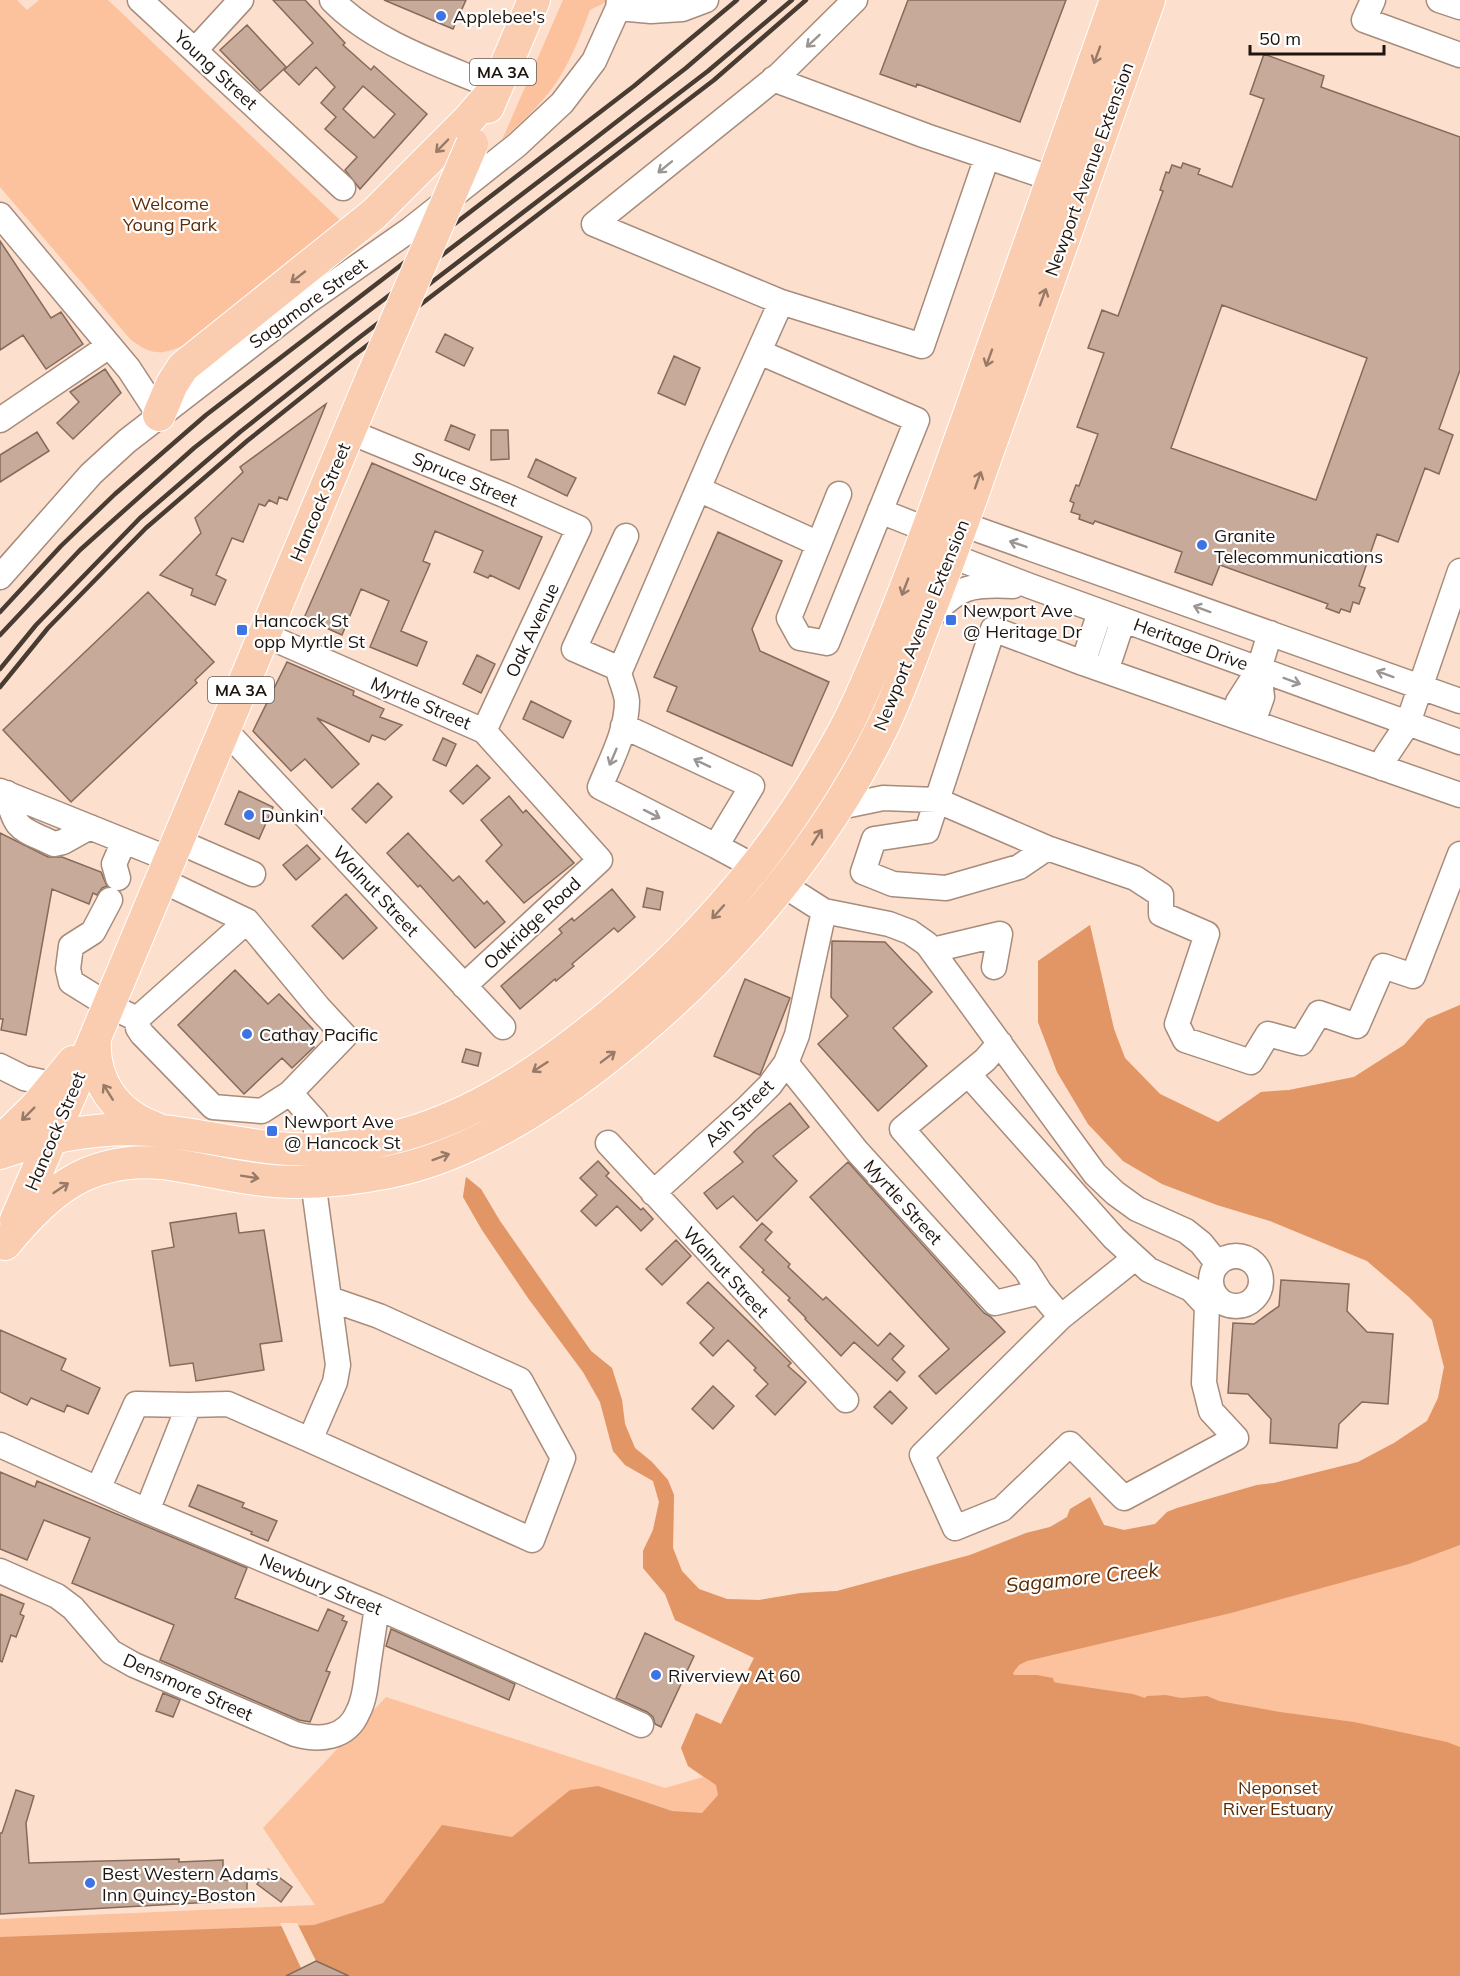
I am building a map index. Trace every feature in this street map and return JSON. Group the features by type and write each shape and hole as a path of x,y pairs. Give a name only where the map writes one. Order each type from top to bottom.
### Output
{"main road":[{"name":"Hancock Street","path":"3,1250 534,0"},
{"name":"Newport Avenue Extension","path":"3,1250 30,1214 53,1193 84,1175 111,1166 147,1162 276,1181 313,1181 343,1180 393,1172 433,1160 465,1147 547,1101 621,1047 707,970 783,884 808,851 885,722 952,555 936,528 1053,179 1116,0"},
{"name":"Newport Avenue Extension","path":"0,1154 52,1138 104,1130 173,1132 277,1148 320,1149 364,1144 418,1131 460,1114 515,1084 592,1030 658,973 699,932 755,867 790,820 844,731 936,528 1150,4"},
{"path":"159,415 172,384 183,367 375,214 469,119 496,88"},
{"name":"Hancock Street","path":"0,1142 68,1070 108,1005"},
{"path":"95,1038 95,1060 98,1074 116,1105 133,1119 173,1132"},
{"path":"0,1195 8,1220 3,1250"}],"street":[{"name":"Young Street","path":"140,0 343,188"},
{"path":"195,50 241,0"},
{"path":"619,4 651,11 681,9 706,0"},
{"path":"855,0 773,79 594,224 781,302 922,346 987,157"},
{"path":"1373,0 1364,20 1460,55"},
{"path":"1439,0 1460,7"},
{"path":"336,2 363,26 386,39 496,88"},
{"name":"Sagamore Street","path":"0,576 91,474 159,415 307,302 411,229 517,145 562,103 594,61 619,4"},
{"path":"773,79 1053,179"},
{"path":"0,215 129,369 159,415"},
{"path":"781,302 620,669 619,673 627,699 623,726 600,787 755,867 824,911 889,924 910,932 933,951 1095,1174 1137,1209 1186,1231 1201,1243 1218,1264"},
{"path":"0,420 109,346"},
{"path":"759,352 917,420 827,643 800,638 789,618 839,494"},
{"name":"Spruce Street","path":"350,432 579,528"},
{"path":"698,489 819,544"},
{"name":"Heritage Drive","path":"880,511 1270,633 1460,701"},
{"name":"Oak Avenue","path":"484,730 579,528"},
{"path":"620,669 574,649 626,536"},
{"name":"Heritage Drive","path":"952,555 1100,612 1460,742"},
{"path":"1391,771 1408,750 1408,723 1460,571"},
{"path":"924,624 945,600 962,590 985,584 1030,586"},
{"path":"1083,663 1100,612"},
{"path":"1106,671 1123,620"},
{"path":"1047,848 1019,867 946,888 893,884 864,872 874,839 927,831 993,629 1083,663 1460,795"},
{"path":"1243,719 1262,697 1259,669 1270,633"},
{"name":"Myrtle Street","path":"265,635 484,730 600,860"},
{"path":"623,726 752,786 716,846"},
{"name":"Walnut Street","path":"224,729 503,1027"},
{"path":"3,792 169,860 253,874"},
{"path":"841,799 936,800 1047,848 1135,878 1161,895 1161,914 1207,934 1177,1024 1185,1040 1251,1062 1268,1034 1300,1043 1319,1013 1358,1026 1383,966 1413,976 1460,854"},
{"path":"124,841 114,864 114,889 93,932 71,946 68,969 71,982 108,1005 137,1019"},
{"path":"137,1019 138,1028 142,1034 213,1107 262,1111 290,1093 345,1036 247,921 169,860"},
{"name":"Oakridge Road","path":"465,986 600,860"},
{"name":"Ash Street","path":"653,1192 746,1109 770,1085 786,1063 797,1035 824,911"},
{"path":"137,1019 247,921"},
{"path":"933,951 1000,934 994,967"},
{"path":"1000,1043 985,1060 902,1130 1026,1270 1040,1292 1061,1317"},
{"name":"Myrtle Street","path":"786,1063 856,1150 996,1303 1040,1292"},
{"path":"0,1066 24,1078 55,1085"},
{"path":"968,1074 1114,1238 1149,1270 1191,1289 1212,1302 1232,1306 1240,1306 1255,1298 1261,1282 1256,1266 1250,1260 1242,1257 1225,1259 1218,1264 1212,1277 1212,1302 1204,1383 1211,1411 1236,1438 1124,1497 1070,1444 1002,1509 954,1528 922,1455 1061,1317 1135,1258"},
{"path":"290,1093 315,1122 320,1149"},
{"name":"Walnut Street","path":"608,1143 846,1400"},
{"path":"310,1440 335,1382 338,1365 313,1181"},
{"path":"98,1489 136,1404 228,1404 532,1540 563,1458 520,1380 379,1317 330,1299"},
{"path":"147,1511 189,1405"},
{"name":"Newbury Street","path":"0,1445 147,1511 377,1607 641,1725"},
{"name":"Densmore Street","path":"0,1571 57,1596 73,1608 111,1652 134,1665 295,1734 310,1738 323,1739 336,1735 358,1714 364,1694 377,1607"}],"green space":[{"name":"Welcome Young Park","path":"0,0 17,0 27,10 39,0 108,0 341,221 182,346 155,352 138,345 131,340 0,187"},
{"path":"563,0 610,0 590,10 575,47 556,83 535,109 502,140"},
{"name":"Neponset River Estuary","path":"1090,925 1114,1029 1125,1058 1160,1094 1218,1122 1261,1092 1289,1090 1354,1077 1404,1045 1427,1019 1460,1005 1460,1976 0,1976 0,1919 315,1905 263,1828 386,1697 665,1788 703,1777 688,1766 681,1748 696,1713 721,1724 754,1658 675,1620 665,1594 643,1568 643,1551 653,1530 659,1502 653,1481 625,1465 613,1451 600,1402 583,1372 528,1298 482,1230 463,1197 466,1177 481,1189 500,1221 591,1351 612,1368 622,1400 625,1424 635,1448 668,1480 674,1495 673,1548 682,1571 699,1589 727,1599 759,1600 801,1593 837,1591 970,1555 1026,1533 1050,1527 1067,1517 1070,1509 1090,1497 1104,1525 1124,1530 1155,1524 1167,1512 1177,1508 1257,1485 1274,1483 1358,1462 1394,1443 1427,1421 1438,1398 1444,1367 1432,1320 1409,1297 1367,1261 1270,1221 1217,1205 1162,1184 1123,1161 1088,1124 1057,1072 1038,1022 1038,961"}],"water":[{"name":"Sagamore Creek","path":"1090,925 1114,1029 1125,1058 1160,1094 1218,1122 1261,1092 1289,1090 1354,1077 1404,1045 1427,1019 1460,1005 1460,1545 1409,1564 1231,1613 1027,1661 1019,1665 1013,1673 1014,1675 1053,1678 1054,1682 1058,1683 1133,1694 1145,1698 1166,1695 1181,1698 1207,1696 1219,1701 1280,1712 1354,1722 1447,1742 1460,1747 1460,1976 0,1976 0,1937 314,1925 383,1903 442,1825 512,1837 570,1790 598,1786 672,1811 702,1813 718,1795 716,1785 688,1766 681,1748 696,1713 721,1724 754,1658 675,1620 665,1594 643,1568 643,1551 653,1530 659,1502 653,1481 625,1465 613,1451 600,1402 583,1372 528,1298 482,1230 463,1197 466,1177 481,1189 500,1221 591,1351 612,1368 622,1400 625,1424 635,1448 668,1480 674,1495 673,1548 682,1571 699,1589 727,1599 759,1600 801,1593 837,1591 970,1555 1026,1533 1050,1527 1067,1517 1070,1509 1090,1497 1104,1525 1124,1530 1155,1524 1167,1512 1177,1508 1257,1485 1274,1483 1358,1462 1394,1443 1427,1421 1438,1398 1444,1367 1432,1320 1409,1297 1367,1261 1270,1221 1217,1205 1162,1184 1123,1161 1088,1124 1057,1072 1038,1022 1038,961"}],"pier":[{"path":"280,1923 297,1923 316,1961 301,1968"}],"building":[{"path":"273,0 305,0 345,43 343,45 371,70 374,66 427,114 360,189 345,170 357,157 325,129 336,117 321,103 335,87 316,67 299,85 284,70 313,43","holes":["363,86 395,114 374,138 343,109"]},
{"name":"Applebee's","path":"384,0 466,0 453,29"},
{"path":"908,0 1066,0 1020,122 917,84 916,87 880,74"},
{"path":"247,25 286,67 260,91 220,50"},
{"path":"1264,54 1324,76 1321,87 1460,137 1460,370 1439,429 1453,435 1439,474 1425,468 1398,542 1377,534 1359,586 1365,588 1359,604 1353,602 1350,612 1341,609 1339,613 1326,608 1328,604 1220,565 1212,585 1175,572 1182,552 1095,521 1093,524 1079,519 1080,515 1071,512 1074,503 1070,501 1076,485 1079,486 1098,434 1077,427 1104,353 1088,348 1102,310 1118,316 1163,191 1160,190 1166,172 1169,173 1172,165 1181,168 1183,163 1200,169 1198,174 1232,187 1264,99 1250,94","holes":["1222,305 1367,358 1316,500 1171,448"]},
{"path":"0,241 51,318 61,312 83,344 46,369 23,335 0,350"},
{"path":"445,334 473,348 464,366 436,352"},
{"path":"674,356 700,368 685,405 658,393"},
{"path":"105,369 121,393 73,439 57,423 79,402 70,392"},
{"path":"326,404 287,500 279,497 277,504 269,500 265,506 259,504 243,542 232,538 216,575 226,580 215,605 191,595 193,589 160,575 201,533 195,518 243,472 240,467"},
{"path":"451,425 475,435 469,450 445,440"},
{"path":"491,430 508,430 509,459 491,460"},
{"path":"37,432 49,451 0,482 0,455"},
{"path":"536,459 576,478 567,496 528,477"},
{"path":"372,463 542,537 519,589 490,575 488,578 474,572 483,551 435,531 423,561 430,564 401,631 427,642 417,666 370,647 389,601 361,589 342,635 304,618"},
{"path":"718,532 782,561 752,629 760,651 829,682 792,766 667,711 677,687 654,677"},
{"path":"148,592 214,662 195,680 197,683 71,802 3,730"},
{"path":"477,655 495,664 481,693 463,684"},
{"path":"287,662 354,691 353,695 384,709 380,717 402,725 385,740 372,735 369,742 317,718 359,764 332,788 305,759 291,771 253,731"},
{"path":"531,701 571,721 563,738 523,719"},
{"path":"443,738 456,744 446,766 433,760"},
{"path":"477,765 490,778 463,804 450,791"},
{"path":"378,783 392,797 366,823 352,809"},
{"name":"Dunkin'","path":"239,791 273,807 259,839 225,824"},
{"path":"509,796 523,813 526,810 574,863 524,903 486,861 502,845 481,820"},
{"path":"0,833 48,857 62,857 101,872 107,886 102,888 97,895 93,893 89,904 52,889 26,1035 1,1030 3,1019 0,1019"},
{"path":"408,833 453,881 459,876 484,904 487,901 505,922 475,948 420,885 418,887 387,853"},
{"path":"307,845 320,859 296,880 283,865"},
{"path":"647,888 663,892 660,910 643,907"},
{"path":"612,889 635,917 618,932 614,928 572,964 574,966 520,1009 501,986 562,933 559,929 572,918 574,921"},
{"path":"346,894 377,928 343,959 312,926"},
{"path":"832,941 885,942 932,992 893,1028 927,1066 878,1111 818,1044 848,1016 831,997"},
{"name":"Cathay Pacific","path":"235,970 268,1004 279,994 313,1029 304,1038 314,1047 292,1068 282,1058 244,1094 178,1025"},
{"path":"745,979 790,998 760,1075 714,1056"},
{"path":"466,1049 481,1053 478,1066 462,1062"},
{"path":"790,1103 809,1127 773,1156 797,1181 757,1221 733,1196 717,1209 704,1193 743,1162 734,1152 756,1130"},
{"path":"598,1161 609,1173 606,1176 653,1219 641,1231 617,1206 596,1226 581,1211 597,1195 580,1178"},
{"path":"848,1162 984,1313 1005,1332 936,1394 919,1376 949,1349 810,1197"},
{"path":"236,1213 239,1233 264,1230 282,1341 260,1344 264,1370 196,1381 193,1363 170,1366 152,1251 174,1247 170,1223"},
{"path":"762,1223 772,1232 765,1240 790,1264 788,1267 823,1300 826,1297 878,1346 890,1333 904,1346 892,1359 905,1372 897,1381 854,1342 841,1356 788,1300 790,1298 740,1247"},
{"path":"676,1240 691,1256 662,1285 646,1269"},
{"path":"1281,1280 1349,1284 1347,1311 1367,1332 1393,1334 1388,1404 1362,1402 1339,1424 1337,1448 1270,1443 1271,1419 1248,1394 1228,1393 1233,1323 1254,1324 1279,1306"},
{"path":"708,1282 791,1363 788,1366 806,1382 775,1415 756,1396 768,1384 754,1370 756,1368 728,1340 713,1356 700,1343 714,1328 687,1303"},
{"path":"0,1330 66,1359 61,1370 100,1388 88,1414 67,1405 64,1412 31,1398 27,1405 0,1392"},
{"path":"713,1386 734,1406 713,1429 692,1409"},
{"path":"890,1391 907,1408 892,1424 874,1407"},
{"path":"0,1472 35,1487 37,1481 247,1568 235,1598 318,1631 328,1609 344,1616 342,1620 347,1622 326,1671 330,1672 310,1722 299,1720 160,1660 174,1625 72,1583 90,1538 44,1520 27,1560 0,1549"},
{"path":"198,1485 244,1503 242,1507 277,1521 268,1541 189,1506"},
{"path":"0,1594 24,1604 20,1614 24,1616 16,1637 11,1635 2,1662 0,1661"},
{"path":"391,1629 515,1684 509,1700 386,1646"},
{"name":"Riverview At 60","path":"645,1633 694,1656 661,1727 655,1724 653,1717 647,1712 616,1698"},
{"path":"163,1693 180,1700 173,1717 156,1711"},
{"name":"Best Western Adams Inn Quincy-Boston","path":"16,1790 34,1796 26,1823 29,1863 223,1860 223,1880 247,1879 247,1900 0,1914 0,1833 2,1833"},
{"path":"268,1869 292,1887 281,1902 257,1884"},
{"path":"316,1961 349,1976 286,1976"}],"railway":[{"path":"0,612 61,546 115,494 206,415 634,86 737,0"},
{"path":"0,635 80,550 194,448 345,329 686,68 765,0"},
{"path":"0,669 36,625 140,518 240,432 356,340 708,71 792,0"},
{"path":"0,687 48,628 146,528 247,441 352,357 714,80 806,0"}],"place":[{"name":"Applebee's","path":"441,16"},
{"name":"Granite Telecommunications","path":"1202,545"},
{"name":"Newport Ave @ Heritage Dr","path":"951,620"},
{"name":"Hancock St opp Myrtle St","path":"242,630"},
{"name":"Dunkin'","path":"249,815"},
{"name":"Cathay Pacific","path":"247,1034"},
{"name":"Newport Ave @ Hancock St","path":"272,1131"},
{"name":"Riverview At 60","path":"656,1675"},
{"name":"Best Western Adams Inn Quincy-Boston","path":"90,1883"}]}
